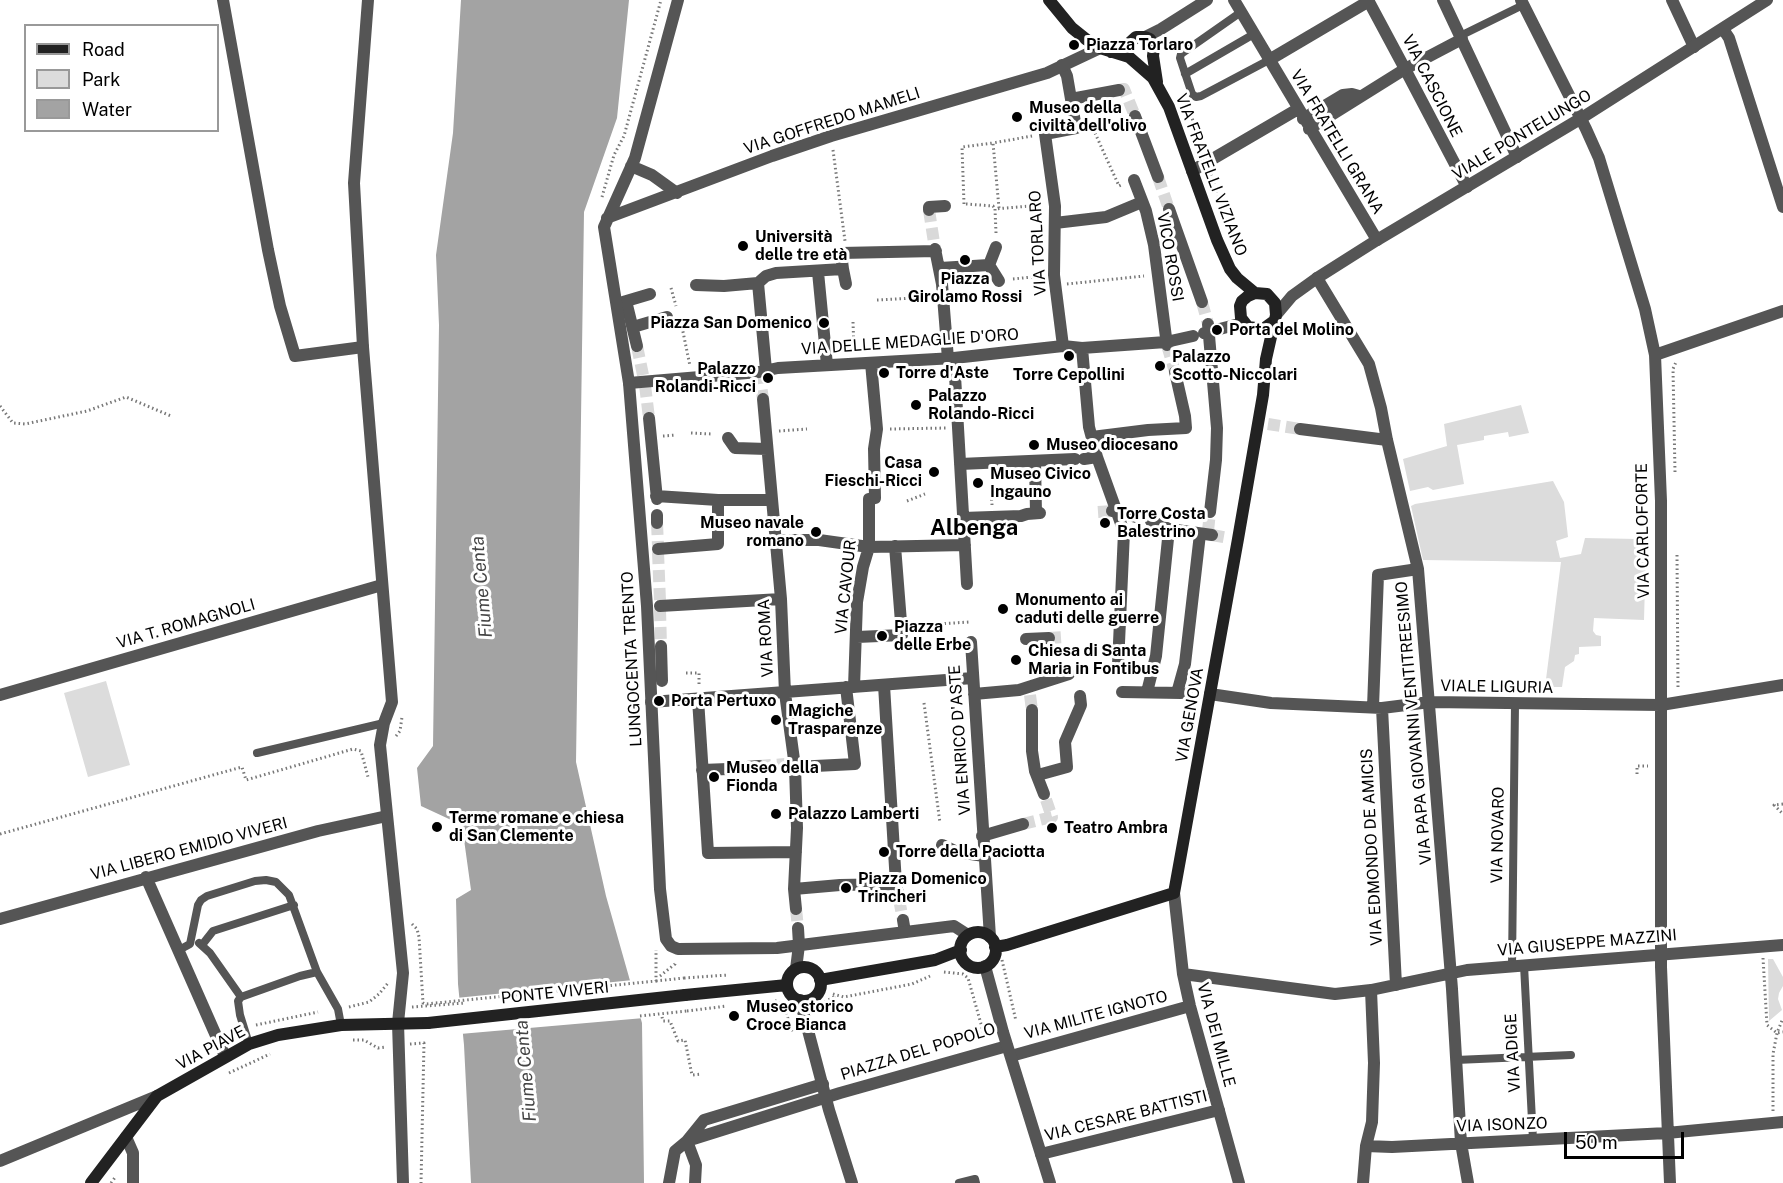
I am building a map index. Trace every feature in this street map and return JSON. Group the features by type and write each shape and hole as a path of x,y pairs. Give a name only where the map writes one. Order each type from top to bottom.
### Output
{"main road":[{"path":"1048,0 1072,28 1106,50 1133,60 1146,62 1154,52 1150,39 1145,37 1136,37 1120,50 1106,50"},
{"path":"1129,43 1128,47 1133,60"},
{"name":"VIA FRATELLI VIZIANO","path":"1154,52 1157,83"},
{"name":"VIA FRATELLI VIZIANO","path":"1133,60 1157,83 1169,107 1217,240 1236,278 1242,301"},
{"name":"VIA FRATELLI VIZIANO","path":"1236,278 1261,293"},
{"path":"1261,293 1275,303 1275,318 1263,329 1255,329 1243,323 1239,312 1242,301 1248,296 1261,293"},
{"name":"VIA GENOVA","path":"1174,893 1205,694 1234,538 1263,423 1266,359 1275,318"},
{"name":"VIA GENOVA","path":"1255,329 1266,359"},
{"path":"992,942 993,959 985,966 974,967 962,957 960,950 963,940 968,935 979,932 992,942 1007,945 1174,893"},
{"path":"825,979 818,993 806,1000 800,1000 790,994 787,985 789,975 800,968 815,971 825,979 935,960 960,950"},
{"name":"PONTE VIVERI","path":"428,1023 787,985"},
{"name":"VIA PIAVE","path":"91,1183 157,1096 249,1044 278,1035 341,1025 428,1023"}],"street":[{"path":"223,0 268,250 280,306 295,356 363,347"},
{"path":"368,0 354,183 363,347 392,702 384,723 380,745 403,974 398,1023 403,1183"},
{"path":"607,218 632,166 678,0"},
{"path":"1145,37 1207,0"},
{"name":"VIA FRATELLI GRANA","path":"1234,0 1377,240"},
{"path":"1269,60 1369,0"},
{"name":"VIA CASCIONE","path":"1369,0 1467,187"},
{"path":"1443,0 1517,157"},
{"path":"1672,0 1694,47"},
{"name":"VIALE PONTELUNGO","path":"1275,318 1292,296 1317,278 1581,119 1767,0"},
{"name":"VIA CARLOFORTE","path":"1522,2 1599,158 1642,298 1655,355 1661,501 1661,954 1667,1133"},
{"path":"1154,52 1167,25"},
{"path":"1722,29 1729,38 1783,207"},
{"path":"1192,171 1303,119 1359,96 1461,38"},
{"path":"1045,134 1085,131 1070,94 1065,63 1106,50"},
{"name":"VIA GOFFREDO MAMELI","path":"607,218 831,136 1047,73 1065,63"},
{"path":"1070,94 1119,90"},
{"path":"1141,122 1158,177"},
{"name":"VIA TORLARO","path":"1045,134 1055,204 1055,280 1063,346"},
{"path":"632,166 652,175 677,193"},
{"name":"VICO ROSSI","path":"1134,180 1154,245 1167,344"},
{"path":"1055,223 1106,218 1142,202"},
{"path":"930,210 929,207 945,206"},
{"path":"1169,208 1202,302"},
{"name":"LUNGOCENTA TRENTO","path":"607,218 604,227 606,248 629,383 646,606 658,700 660,889 666,939 671,946 678,949 777,948 904,926 954,926 968,935"},
{"path":"989,265 996,247"},
{"path":"846,284 843,269 844,253 936,250 951,358 967,584"},
{"path":"940,268 989,265"},
{"path":"989,265 999,281"},
{"path":"696,285 724,286 758,283 766,276 776,273 843,269"},
{"path":"818,272 827,365"},
{"name":"VIA PAPA GIOVANNI VENTITREESIMO","path":"1317,278 1369,364 1418,569 1430,702 1461,1143 1468,1183"},
{"path":"758,283 766,370"},
{"path":"1261,293 1292,296"},
{"path":"637,346 625,301 650,294"},
{"path":"1655,355 1783,311"},
{"path":"633,327 673,316"},
{"name":"VIA DELLE MEDAGLIE D'ORO","path":"629,383 827,365 951,358 1063,346 1082,348 1167,344 1204,331 1243,323"},
{"path":"1204,331 1217,428 1210,512"},
{"path":"1082,348 1092,437 1114,511 1124,532 1118,665"},
{"name":"VIA CAVOUR","path":"791,765 855,764 850,687 857,637 857,602 868,547 869,499 877,499 874,449 877,429 871,363"},
{"path":"1092,437 1186,428 1175,372"},
{"name":"VIA ROMA","path":"763,399 781,598 785,693 797,828 794,889"},
{"path":"649,418 656,498 771,500"},
{"path":"1300,429 1387,440"},
{"path":"728,438 735,448 767,448"},
{"path":"960,464 1097,457"},
{"path":"963,518 1021,516 1038,513 1035,461"},
{"path":"658,549 718,544 718,500"},
{"path":"1114,511 1136,517"},
{"path":"1122,692 1179,693 1185,664 1207,534 1168,529 1151,521"},
{"path":"1147,693 1156,656 1168,529"},
{"path":"775,540 819,540 868,547 965,545"},
{"path":"857,637 903,629 895,546"},
{"name":"VIA EDMONDO DE AMICIS","path":"1396,985 1377,707 1378,575 1418,569"},
{"name":"VIA T. ROMAGNOLI","path":"0,695 382,585"},
{"path":"660,605 781,598"},
{"path":"1026,639 1049,638"},
{"name":"VIA ENRICO D'ASTE","path":"971,642 982,836 992,942"},
{"path":"661,646 662,681"},
{"path":"974,694 1030,691 1069,674"},
{"path":"658,700 785,693 973,678"},
{"path":"884,685 896,884 899,899"},
{"name":"VIALE LIGURIA","path":"1205,694 1272,703 1377,707 1430,702 1661,705 1783,685"},
{"path":"1038,775 1067,767 1065,742 1081,705 1080,696"},
{"path":"698,699 708,853 796,852"},
{"path":"1032,710 1032,751 1035,771 1044,794"},
{"path":"702,770 759,766"},
{"name":"VIA LIBERO EMIDIO VIVERI","path":"0,919 318,831 387,816"},
{"path":"982,836 1023,824"},
{"path":"942,845 957,852 984,856"},
{"path":"146,877 185,947 225,1056"},
{"path":"796,909 794,889 896,884"},
{"name":"VIA DEI MILLE","path":"1174,893 1183,974 1190,1006 1239,1183"},
{"path":"798,928 800,968"},
{"name":"VIA GIUSEPPE MAZZINI","path":"1371,990 1450,973 1518,965 1783,945"},
{"name":"PIAZZA DEL POPOLO","path":"800,1000 826,1098 1009,1051 985,966"},
{"path":"1183,974 1335,994 1371,990 1374,1064 1372,1122 1366,1146 1363,1183"},
{"name":"VIA MILITE IGNOTO","path":"1009,1051 1190,1006"},
{"path":"1009,1051 1050,1183"},
{"path":"669,1183 675,1151 687,1142 704,1120 823,1084"},
{"path":"0,1161 157,1096"},
{"path":"687,1142 826,1098 852,1183"},
{"name":"VIA CESARE BATTISTI","path":"1041,1154 1219,1110"},
{"name":"VIA ISONZO","path":"1366,1146 1392,1147 1667,1133 1778,1122"},
{"path":"1667,1133 1670,1183"},
{"path":"126,1137 133,1153 133,1183"},
{"path":"687,1142 696,1165 695,1183"}],"lane":[{"path":"1461,38 1522,2"},
{"path":"1241,12 1181,54 1180,58 1192,94 1196,97 1201,96 1269,60"},
{"path":"1185,74 1254,34"},
{"name":"VIA NOVARO","path":"1515,704 1518,965"},
{"path":"256,753 384,723"},
{"path":"185,947 198,905 207,896 255,881 266,880 281,885 290,895 317,972 338,1009 341,1025"},
{"path":"202,945 213,931 294,905"},
{"path":"185,947 198,942 202,945 241,997"},
{"name":"VIA ADIGE","path":"1518,965 1529,1057 1533,1140"},
{"path":"249,1044 240,1015 238,1001 241,997 317,972"},
{"path":"1456,1060 1571,1055"},
{"path":"959,1183 975,1179 976,1183"}],"path":[{"path":"614,155 624,136 660,0"},
{"path":"1085,131 1119,186 1134,180"},
{"path":"1045,134 962,147 965,204 997,208 1055,204"},
{"path":"831,136 844,253"},
{"path":"993,143 997,208 996,247"},
{"path":"999,281 1158,275"},
{"path":"672,288 673,316"},
{"path":"877,300 915,298 915,293"},
{"path":"853,322 855,364"},
{"path":"682,327 688,350 691,377"},
{"path":"1675,473 1673,369 1677,362"},
{"path":"0,406 13,423 25,424 87,411 126,397 171,416"},
{"path":"877,429 957,428"},
{"path":"765,432 807,429"},
{"path":"691,433 712,434"},
{"path":"907,501 925,494"},
{"path":"922,625 969,622"},
{"path":"686,673 699,673 698,699"},
{"path":"924,703 940,823"},
{"path":"0,834 242,766 246,780 353,749 361,752 369,780"},
{"path":"1783,804 1774,805 1783,814"},
{"path":"895,860 942,845"},
{"path":"1762,946 1767,1025 1777,1032 1783,1032"},
{"path":"656,956 656,981"},
{"path":"660,976 675,964"},
{"path":"338,1009 369,1002 386,986 393,972 421,975 423,1003 426,1005 731,975"},
{"path":"943,972 963,974 968,978 985,1038"},
{"path":"833,994 844,997 912,984 927,978 932,973"},
{"path":"817,1020 816,1012 819,1006 834,998 825,979"},
{"path":"766,1002 778,1000 783,1005 795,1039"},
{"path":"687,1011 732,1006"},
{"path":"272,1020 318,1012"},
{"path":"662,1017 663,1021 670,1021 678,1041 685,1040 692,1075 702,1074"},
{"path":"1778,1122 1773,1054 1777,1032 1783,1018"},
{"path":"421,1183 424,1043 427,1038"},
{"path":"400,1045 415,1039"},
{"path":"350,1040 364,1040 378,1048 424,1043"},
{"path":"223,1076 280,1049"},
{"path":"111,1183 133,1153"}],"green space":[{"path":"1521,405 1529,433 1509,437 1508,432 1484,436 1484,440 1457,445 1464,484 1433,490 1428,487 1410,491 1403,459 1447,446 1444,424"},
{"path":"1553,481 1564,502 1568,537 1556,541 1560,558 1581,554 1585,538 1638,539 1644,541 1646,548 1644,620 1594,618 1593,631 1596,635 1601,636 1601,646 1579,647 1579,654 1575,655 1574,661 1565,667 1562,687 1545,687 1561,562 1423,560 1411,506"},
{"path":"106,681 130,765 88,777 64,693"},
{"path":"1768,959 1773,959 1783,977 1783,986 1778,999 1782,1010 1769,1021"}],"water":[{"name":"Fiume Centa","path":"461,0 629,0 617,118 584,212 576,762 606,896 642,1023 644,1183 471,1183 464,1045 458,984 456,899 471,890 462,825 421,806 417,768 433,746 439,325 436,255 453,133"}],"pier":[{"path":"633,980 644,1018 460,1034 456,998"}],"tunnel":[{"path":"1119,90 1124,89 1135,116"},
{"path":"1158,177 1169,209"},
{"path":"929,210 935,249"},
{"path":"1202,302 1208,324"},
{"path":"1167,345 1175,372"},
{"path":"637,346 643,375"},
{"path":"759,372 763,399"},
{"path":"645,385 649,418"},
{"path":"1268,424 1300,429"},
{"path":"1098,512 1112,511"},
{"path":"1208,531 1210,512"},
{"path":"657,523 658,546"},
{"path":"1212,535 1229,538"},
{"path":"658,552 660,601"},
{"path":"660,609 661,646"},
{"path":"1049,638 1063,637"},
{"path":"1181,693 1200,694"},
{"path":"1030,695 1032,710"},
{"path":"759,766 785,764"},
{"path":"1023,824 1052,817 1044,794"},
{"path":"899,899 903,920"},
{"path":"796,909 798,928"}],"place":[{"name":"Piazza Torlaro","path":"1074,45"},
{"name":"Museo della civiltà dell'olivo","path":"1017,117"},
{"name":"Università delle tre età","path":"743,246"},
{"name":"Piazza Girolamo Rossi","path":"965,260"},
{"name":"Piazza San Domenico","path":"824,323"},
{"name":"Porta del Molino","path":"1217,330"},
{"name":"Torre Cepollini","path":"1069,356"},
{"name":"Palazzo Scotto-Niccolari","path":"1160,366"},
{"name":"Torre d'Aste","path":"884,373"},
{"name":"Palazzo Rolandi-Ricci","path":"768,378"},
{"name":"Palazzo Rolando-Ricci","path":"916,405"},
{"name":"Museo diocesano","path":"1034,445"},
{"name":"Casa Fieschi-Ricci","path":"934,472"},
{"name":"Museo Civico Ingauno","path":"978,483"},
{"name":"Torre Costa Balestrino","path":"1105,523"},
{"name":"Museo navale romano","path":"816,532"},
{"name":"Monumento ai caduti delle guerre","path":"1003,609"},
{"name":"Piazza delle Erbe","path":"882,636"},
{"name":"Chiesa di Santa Maria in Fontibus","path":"1016,660"},
{"name":"Porta Pertuxo","path":"659,701"},
{"name":"Magiche Trasparenze","path":"776,720"},
{"name":"Museo della Fionda","path":"714,777"},
{"name":"Palazzo Lamberti","path":"776,814"},
{"name":"Terme romane e chiesa di San Clemente","path":"437,827"},
{"name":"Teatro Ambra","path":"1052,828"},
{"name":"Torre della Paciotta","path":"884,852"},
{"name":"Piazza Domenico Trincheri","path":"846,888"},
{"name":"Museo storico Croce Bianca","path":"734,1016"}],"district":[{"name":"Albenga","path":"974,528"}]}
